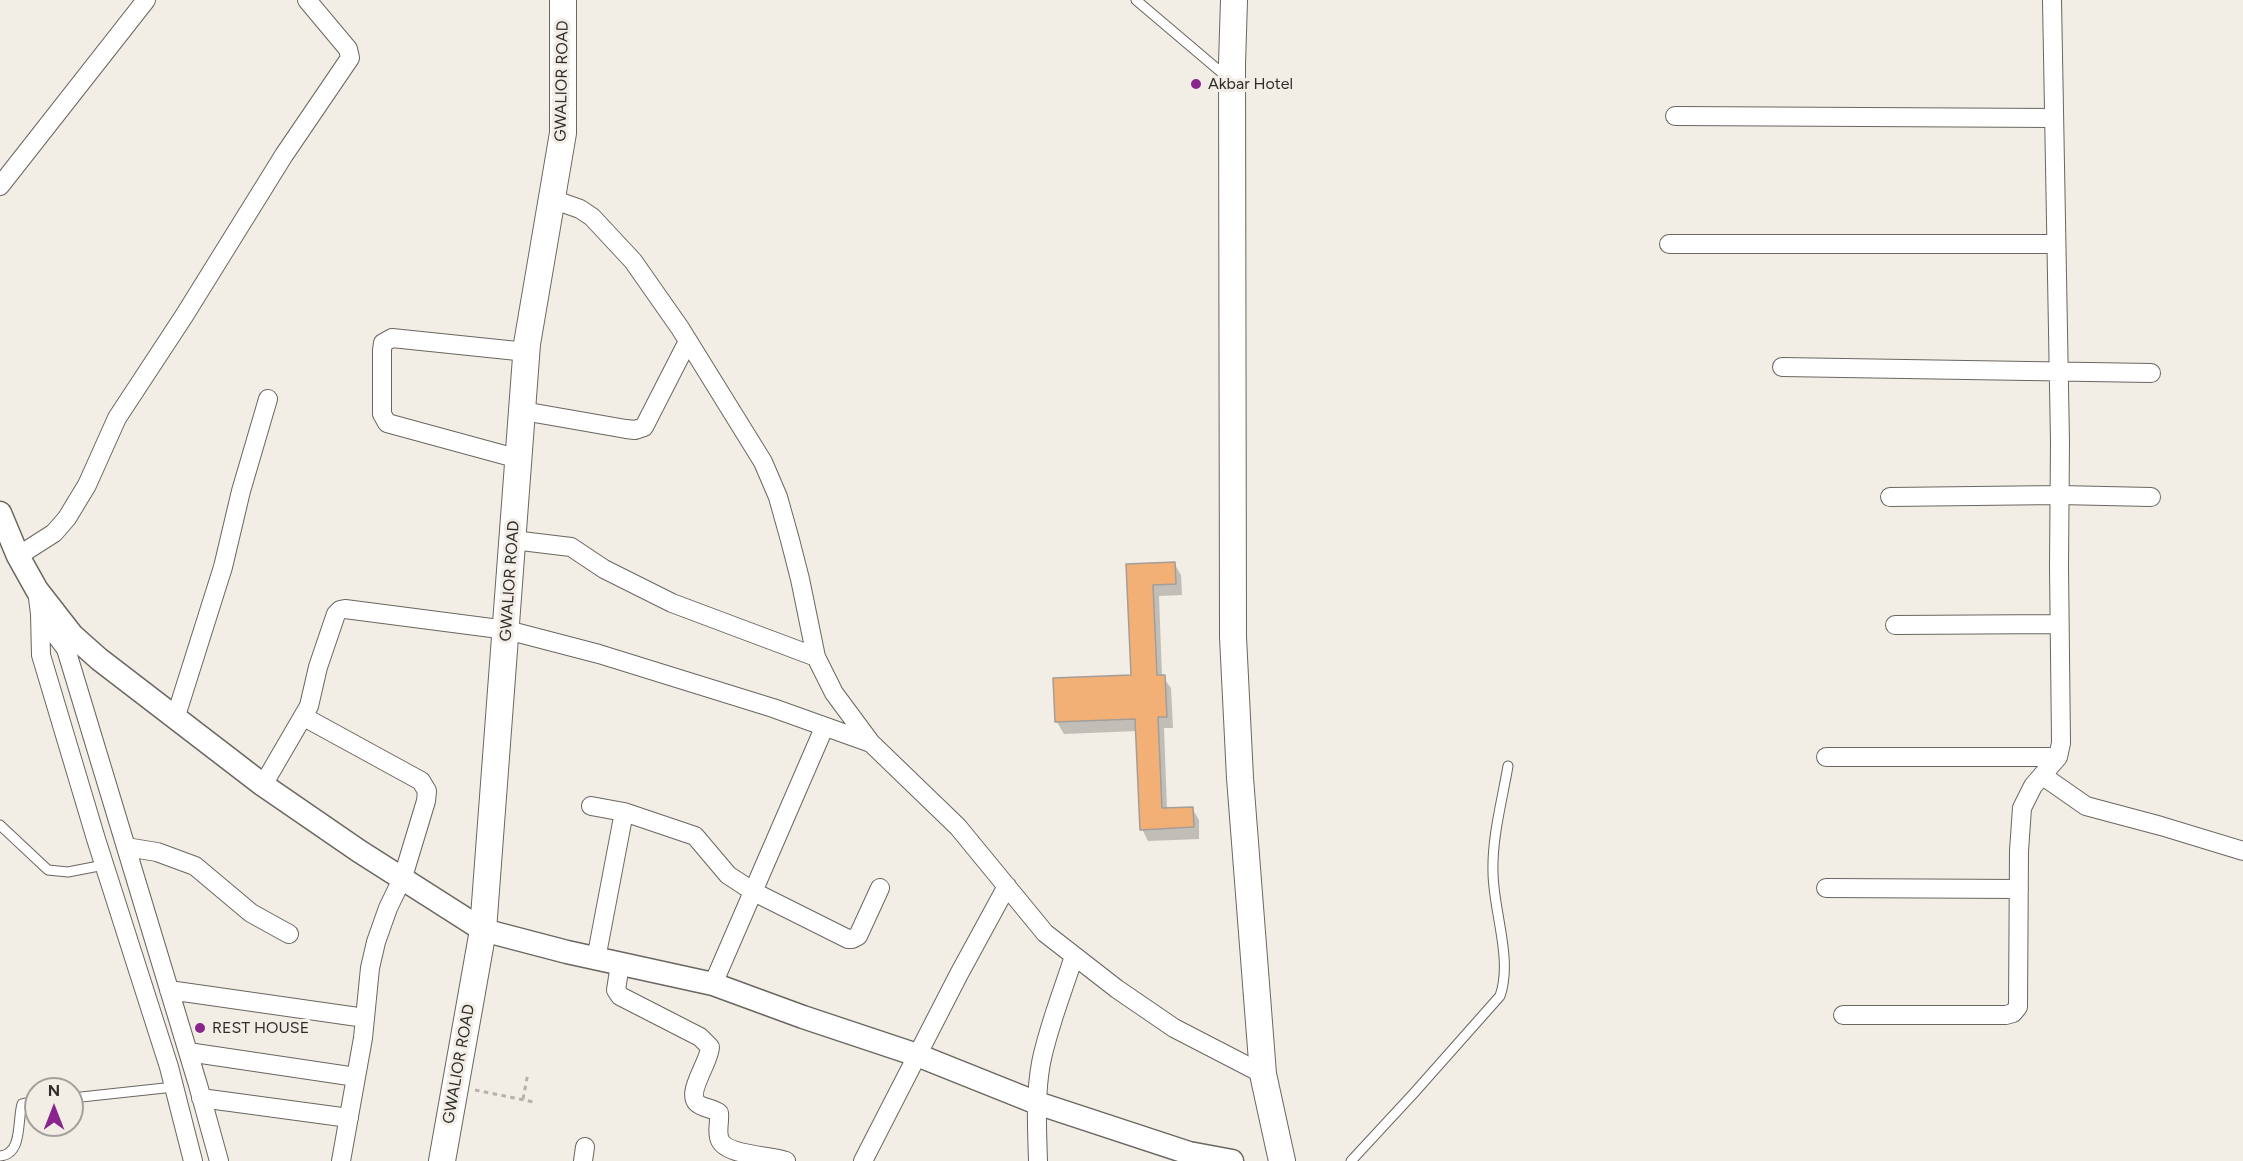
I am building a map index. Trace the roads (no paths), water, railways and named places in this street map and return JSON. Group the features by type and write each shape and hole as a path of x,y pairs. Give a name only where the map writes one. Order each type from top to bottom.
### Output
{"main road":[{"name":"GWALIOR ROAD","path":"442,1161 483,930 527,352 563,133 563,0"},
{"path":"1234,0 1232,82 1233,637 1240,778 1263,1074 1282,1161"}],"street":[{"path":"0,186 146,0"},
{"path":"18,556 54,533 67,518 87,486 117,418 184,316 284,155 350,58 348,49 307,0"},
{"path":"1843,1015 2013,1013 2018,1007 2022,808 2026,796 2058,757 2061,743 2059,372 2052,0"},
{"path":"1675,116 2054,118"},
{"path":"552,199 580,209 604,229 633,261 732,409 767,471 777,497 801,579 816,657 834,693 871,742 958,827 1040,928 1117,989 1174,1028 1263,1074"},
{"path":"1669,244 2056,244"},
{"path":"519,459 387,423 382,414 382,350 383,342 392,338 527,352"},
{"path":"523,411 626,429 635,430 644,427 688,341"},
{"path":"1782,367 2151,373"},
{"path":"175,719 223,567 241,491 268,399"},
{"path":"1890,497 2060,495 2151,497"},
{"path":"0,513 18,556 37,590 72,635 99,659 263,785 359,851 483,930 713,984 803,1017 917,1054 1037,1103 1187,1157 1232,1161"},
{"path":"513,540 571,547 604,569 672,603 816,657"},
{"path":"37,590 41,655 174,1087 193,1161"},
{"path":"263,785 304,717 309,706 318,667 340,610 345,609 507,630 599,654 871,742"},
{"path":"40,614 66,649 219,1161"},
{"path":"1895,625 2059,624"},
{"path":"304,717 425,785 427,791 403,877 388,908 376,942 370,968 365,1018 341,1161"},
{"path":"713,984 824,728"},
{"path":"1826,757 2058,757"},
{"path":"2043,776 2086,806 2161,826 2243,852"},
{"path":"591,806 624,812 695,836 728,875 754,892 852,939 858,936 880,888"},
{"path":"596,958 624,812"},
{"path":"126,847 157,852 195,866 251,913 289,934"},
{"path":"863,1161 1007,886"},
{"path":"1826,888 2019,889"},
{"path":"1038,1161 1037,1103 1044,1050 1074,956"},
{"path":"620,964 616,990 620,996 700,1037 710,1047 709,1056 696,1084 694,1098 698,1104 719,1113 718,1138 722,1145 732,1150 786,1161"},
{"path":"169,990 365,1018"},
{"path":"188,1052 356,1077"},
{"path":"201,1098 349,1118"}],"lane":[{"path":"1136,0 1232,82"},
{"path":"1351,1161 1500,996 1504,977 1503,950 1493,860 1508,766"},
{"path":"0,825 48,870 68,872 104,865"},
{"path":"84,1097 174,1087"},
{"path":"1,1158 11,1152 16,1145 22,1104 24,1104"}],"place":[{"name":"Akbar Hotel","path":"1196,84"},
{"name":"REST HOUSE","path":"200,1028"}]}
